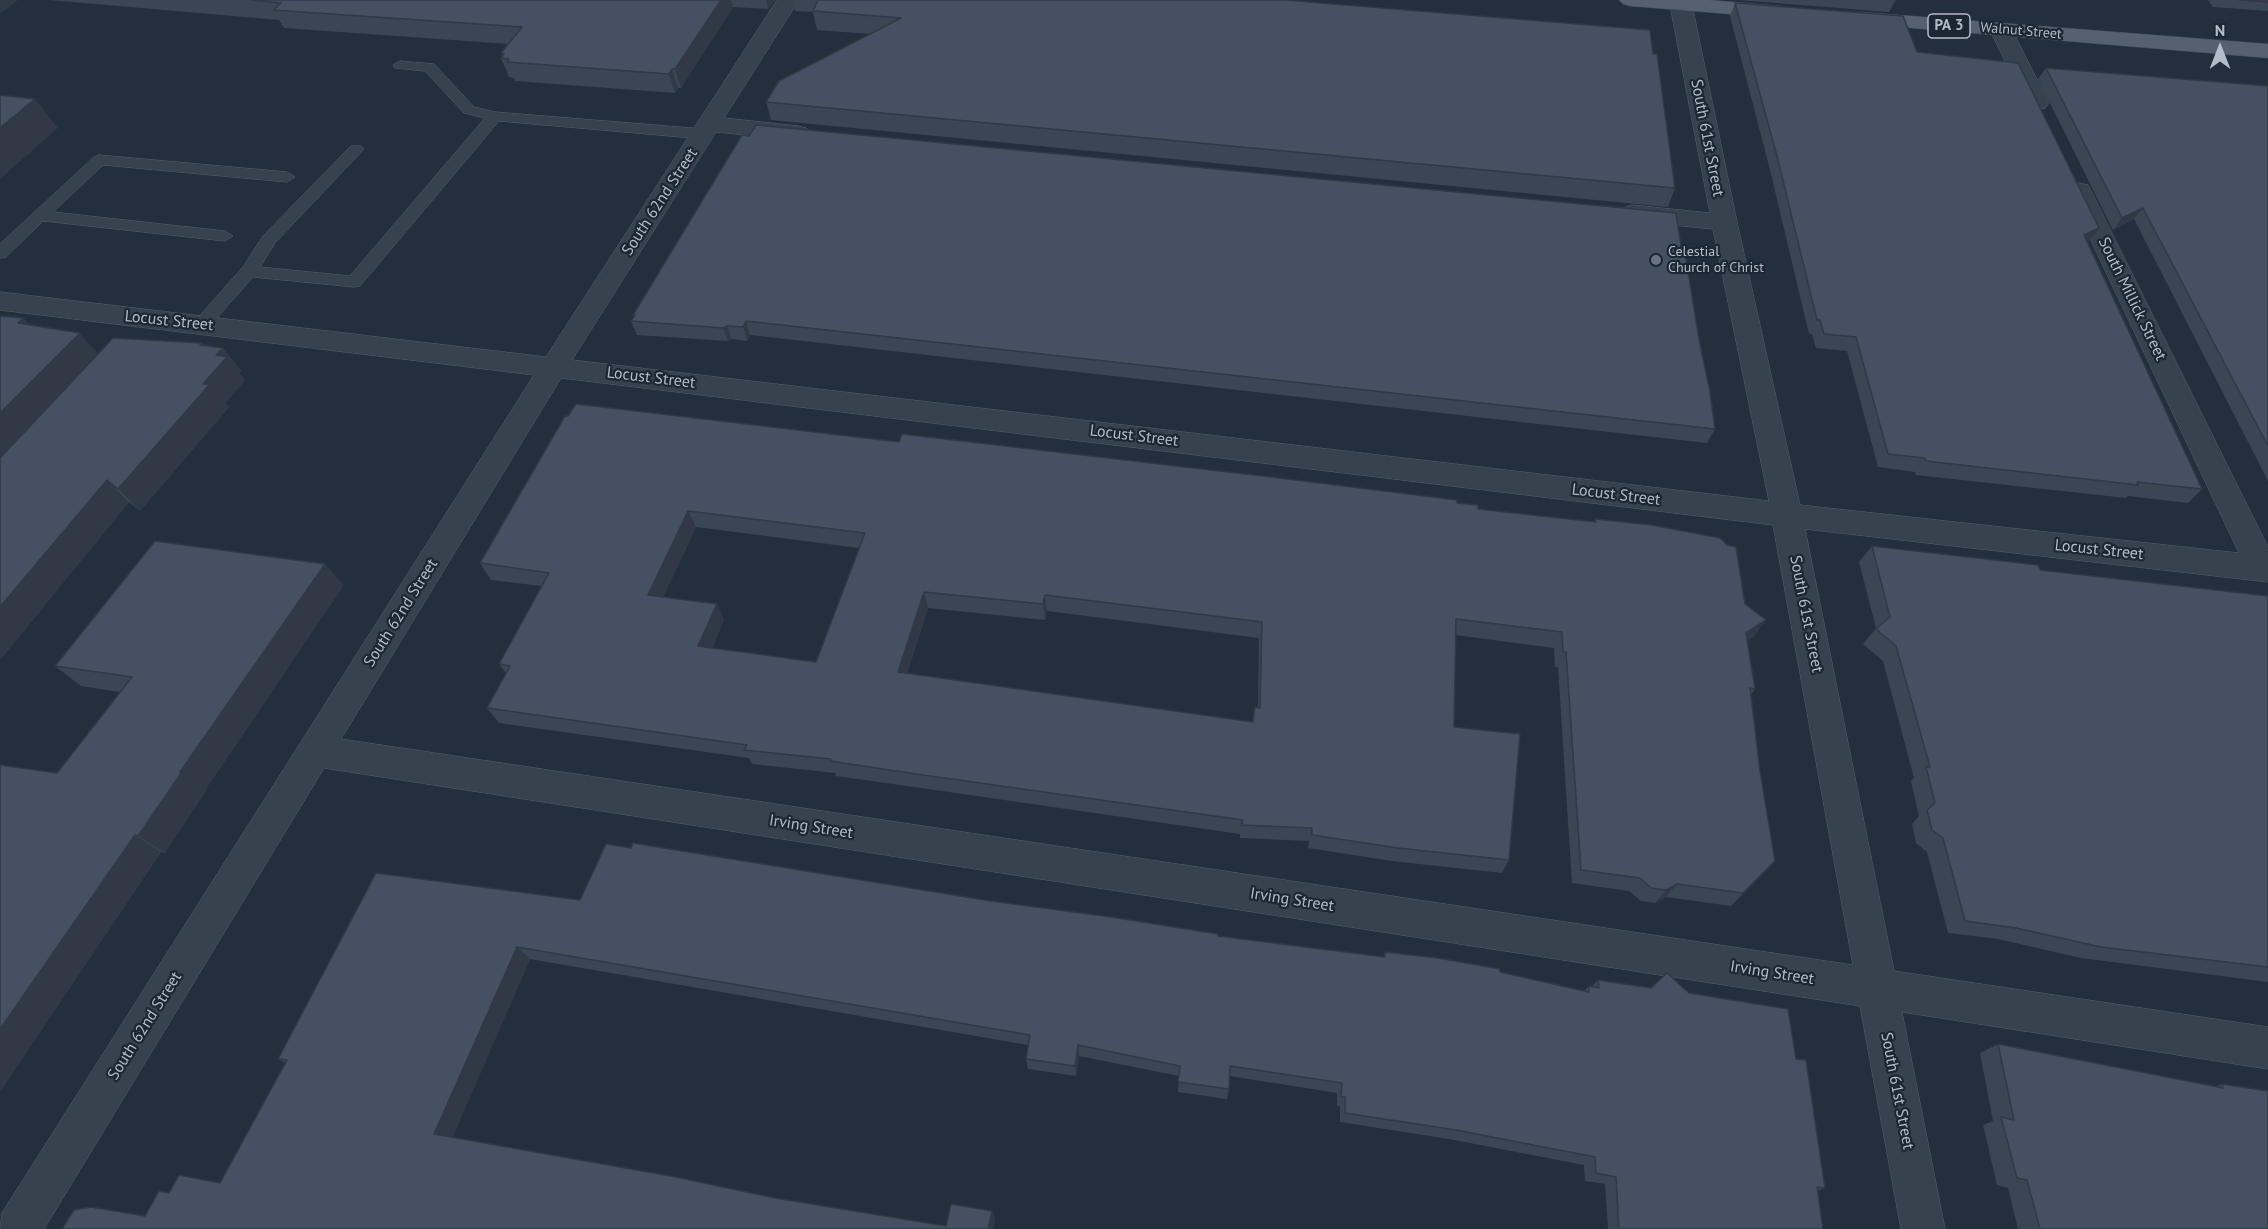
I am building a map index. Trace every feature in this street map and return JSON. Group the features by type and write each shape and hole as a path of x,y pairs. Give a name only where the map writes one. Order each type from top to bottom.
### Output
{"main road":[{"path":"1630,0 1681,2 1794,13"},
{"name":"Walnut Street","path":"1840,17 2268,51"}],"street":[{"name":"South 62nd Street","path":"18,1229 554,366 788,0"},
{"name":"South 61st Street","path":"1681,2 1724,222 1787,515 1923,1229"},
{"path":"2001,30 2050,130"},
{"path":"707,129 817,135"},
{"name":"South Millick Street","path":"2070,172 2265,569"},
{"path":"1604,210 1724,222"},
{"name":"Locust Street","path":"0,301 1787,515 2265,569"},
{"path":"130,345 154,319"},
{"name":"Irving Street","path":"315,751 2268,1048"}],"lane":[{"path":"400,65 429,67 469,110 495,116 707,129"},
{"path":"249,271 354,282 495,116"},
{"path":"202,324 249,271 268,240 356,149"},
{"path":"0,253 99,160 286,177"},
{"path":"40,216 225,236"}],"building":[{"path":"251,0 721,0 675,69 672,69 669,74 507,62 509,59 501,58 504,54 501,53 522,27 273,10 281,3"},
{"path":"818,0 1285,0 1650,30 1653,54 1657,54 1675,188 766,102 779,81 901,18 813,11"},
{"path":"2239,0 2268,0 2268,2 2267,2"},
{"path":"1735,3 1903,16 1917,52 2018,63 2099,228 2084,235 2202,489 2137,482 2138,485 1926,461 1925,458 1888,454 1856,337 1824,334 1820,320 1817,320 1777,156"},
{"path":"2046,68 2268,86 2268,446 2143,208 2122,218"},
{"path":"0,95 35,99 0,128"},
{"path":"756,125 1676,213 1715,429 746,321 743,327 723,328 631,321 742,135 749,136"},
{"path":"0,316 23,318 18,323 80,333 0,413"},
{"path":"113,338 202,343 200,345 223,348 216,355 227,357 203,384 210,384 118,489 107,480 0,607 0,458"},
{"path":"576,404 899,442 902,434 1457,500 1457,503 1478,505 1478,509 1596,522 1595,519 1652,525 1720,538 1727,545 1736,547 1745,604 1766,620 1746,633 1755,689 1750,688 1760,771 1775,861 1743,893 1677,884 1666,890 1651,888 1640,878 1581,870 1566,652 1563,652 1562,632 1456,619 1454,727 1520,734 1509,860 1398,848 1312,835 1312,828 1242,825 1243,820 916,774 830,761 831,759 744,750 747,745 487,708 510,666 499,664 549,573 480,563 565,416 568,416","holes":["688,511 865,533 816,662 698,646 717,604 648,595","924,592 1043,604 1045,595 1262,622 1260,708 1255,707 1253,722 898,672"]},
{"path":"155,541 325,564 138,836 135,835 0,1029 0,765 57,773 132,677 55,666"},
{"path":"1872,546 2038,565 2040,570 2268,596 2268,967 2101,947 2016,928 1965,921 1943,838 1932,830 1927,810 1935,803 1926,767 1930,767 1896,646 1876,629 1890,617"},
{"path":"633,843 991,901 1218,934 1218,936 1385,957 1385,952 1438,958 1500,969 1500,972 1589,992 1589,986 1599,988 1598,980 1651,988 1667,973 1689,993 1788,1009 1796,1059 1806,1060 1825,1188 1817,1187 1823,1229 1619,1229 1616,1177 1596,1173 1595,1157 1456,1130 1345,1113 1345,1097 1341,1097 1342,1083 1230,1066 1229,1089 1178,1082 1180,1066 1078,1045 1075,1066 1026,1059 1030,1035 517,947 434,1134 676,1177 775,1198 946,1226 951,1204 992,1211 988,1229 62,1229 74,1210 91,1207 145,1216 159,1191 169,1193 179,1175 220,1183 287,1060 278,1059 376,873 580,900 606,844 631,848"},
{"path":"1998,1044 2223,1088 2222,1084 2268,1091 2268,1229 2040,1229 2027,1180 2017,1178 2001,1117 2014,1120"}],"place":[{"name":"Celestial Church of Christ","path":"1656,260"}]}
